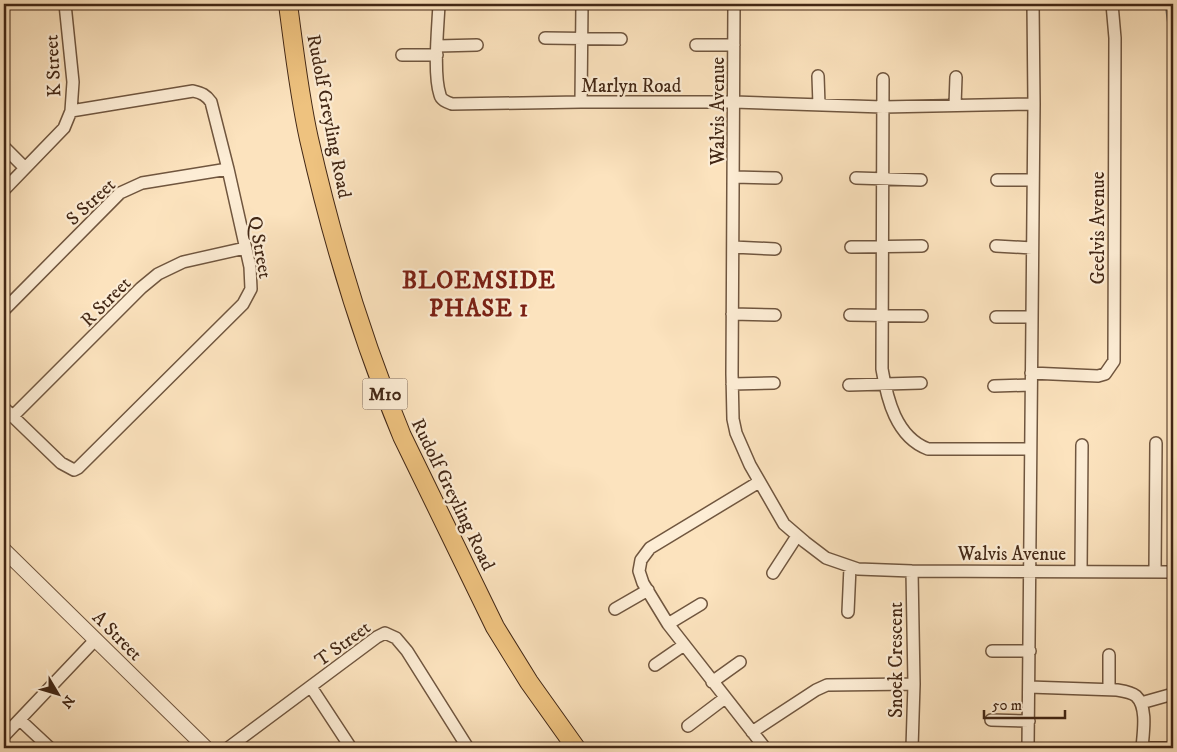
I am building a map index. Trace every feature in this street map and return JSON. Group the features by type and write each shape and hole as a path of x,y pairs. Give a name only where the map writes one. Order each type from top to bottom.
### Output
{"main road":[{"name":"Rudolf Greyling Road","path":"288,4 296,72 309,138 330,226 373,362 389,404 402,436 496,627 529,682 576,748"}],"street":[{"name":"K Street","path":"4,190 64,128 71,111 73,82 65,4"},
{"path":"438,50 439,4"},
{"path":"581,102 582,4"},
{"name":"Walvis Avenue","path":"734,4 732,314 734,419 736,433 743,451 784,524 826,558 858,569 1173,572"},
{"path":"1028,748 1034,104 1033,4"},
{"name":"Geelvis Avenue","path":"994,386 1031,379 1098,376 1105,374 1114,361 1115,38 1112,4"},
{"path":"545,38 621,39"},
{"path":"402,55 476,45"},
{"name":"Walvis Avenue","path":"696,45 734,45"},
{"name":"Marlyn Road","path":"438,50 440,96 443,100 452,104 734,102 883,107 1034,104"},
{"path":"818,76 819,105"},
{"path":"955,105 956,77"},
{"path":"883,79 882,369 892,411 910,438 918,445 928,449 1030,449"},
{"name":"Q Street","path":"4,408 67,468 74,470 83,465 243,304 251,289 250,267 211,102 201,92 193,91 71,111"},
{"path":"4,147 25,168"},
{"name":"S Street","path":"4,310 120,193 142,184 228,169"},
{"name":"Walvis Avenue","path":"734,176 776,178"},
{"path":"856,178 921,180"},
{"path":"996,180 1033,180"},
{"path":"851,248 922,246"},
{"path":"996,246 1032,248"},
{"path":"733,247 775,249"},
{"name":"R Street","path":"12,417 141,288 158,274 183,262 245,248"},
{"path":"732,314 775,315"},
{"path":"850,315 922,316"},
{"path":"996,317 1031,317"},
{"path":"732,384 774,383"},
{"path":"849,385 920,383"},
{"path":"1155,572 1156,443"},
{"path":"1080,571 1082,444"},
{"path":"759,482 650,548 640,560 639,571 668,624 765,748"},
{"path":"773,573 797,536"},
{"name":"A Street","path":"4,550 206,748"},
{"path":"848,612 850,566"},
{"name":"Snoek Crescent","path":"912,571 914,684 912,748"},
{"path":"615,608 648,590"},
{"path":"668,624 701,604"},
{"name":"T Street","path":"228,748 377,637 385,633 396,638 407,651 468,748"},
{"path":"4,736 96,639"},
{"path":"655,665 684,645"},
{"path":"992,650 1030,651"},
{"path":"1109,655 1109,690"},
{"path":"712,682 740,662"},
{"path":"752,732 816,690 827,685 914,684"},
{"path":"311,687 351,748"},
{"path":"1029,687 1128,692 1136,696 1141,703 1143,712 1142,748 1173,748"},
{"path":"1141,703 1173,694"},
{"path":"688,726 725,698"},
{"path":"20,720 50,748"},
{"path":"990,720 1029,721"}],"waterway":[{"path":"1166,4 1173,55"}],"district":[{"name":"BLOEMSIDE PHASE 1","path":"479,294"}]}
